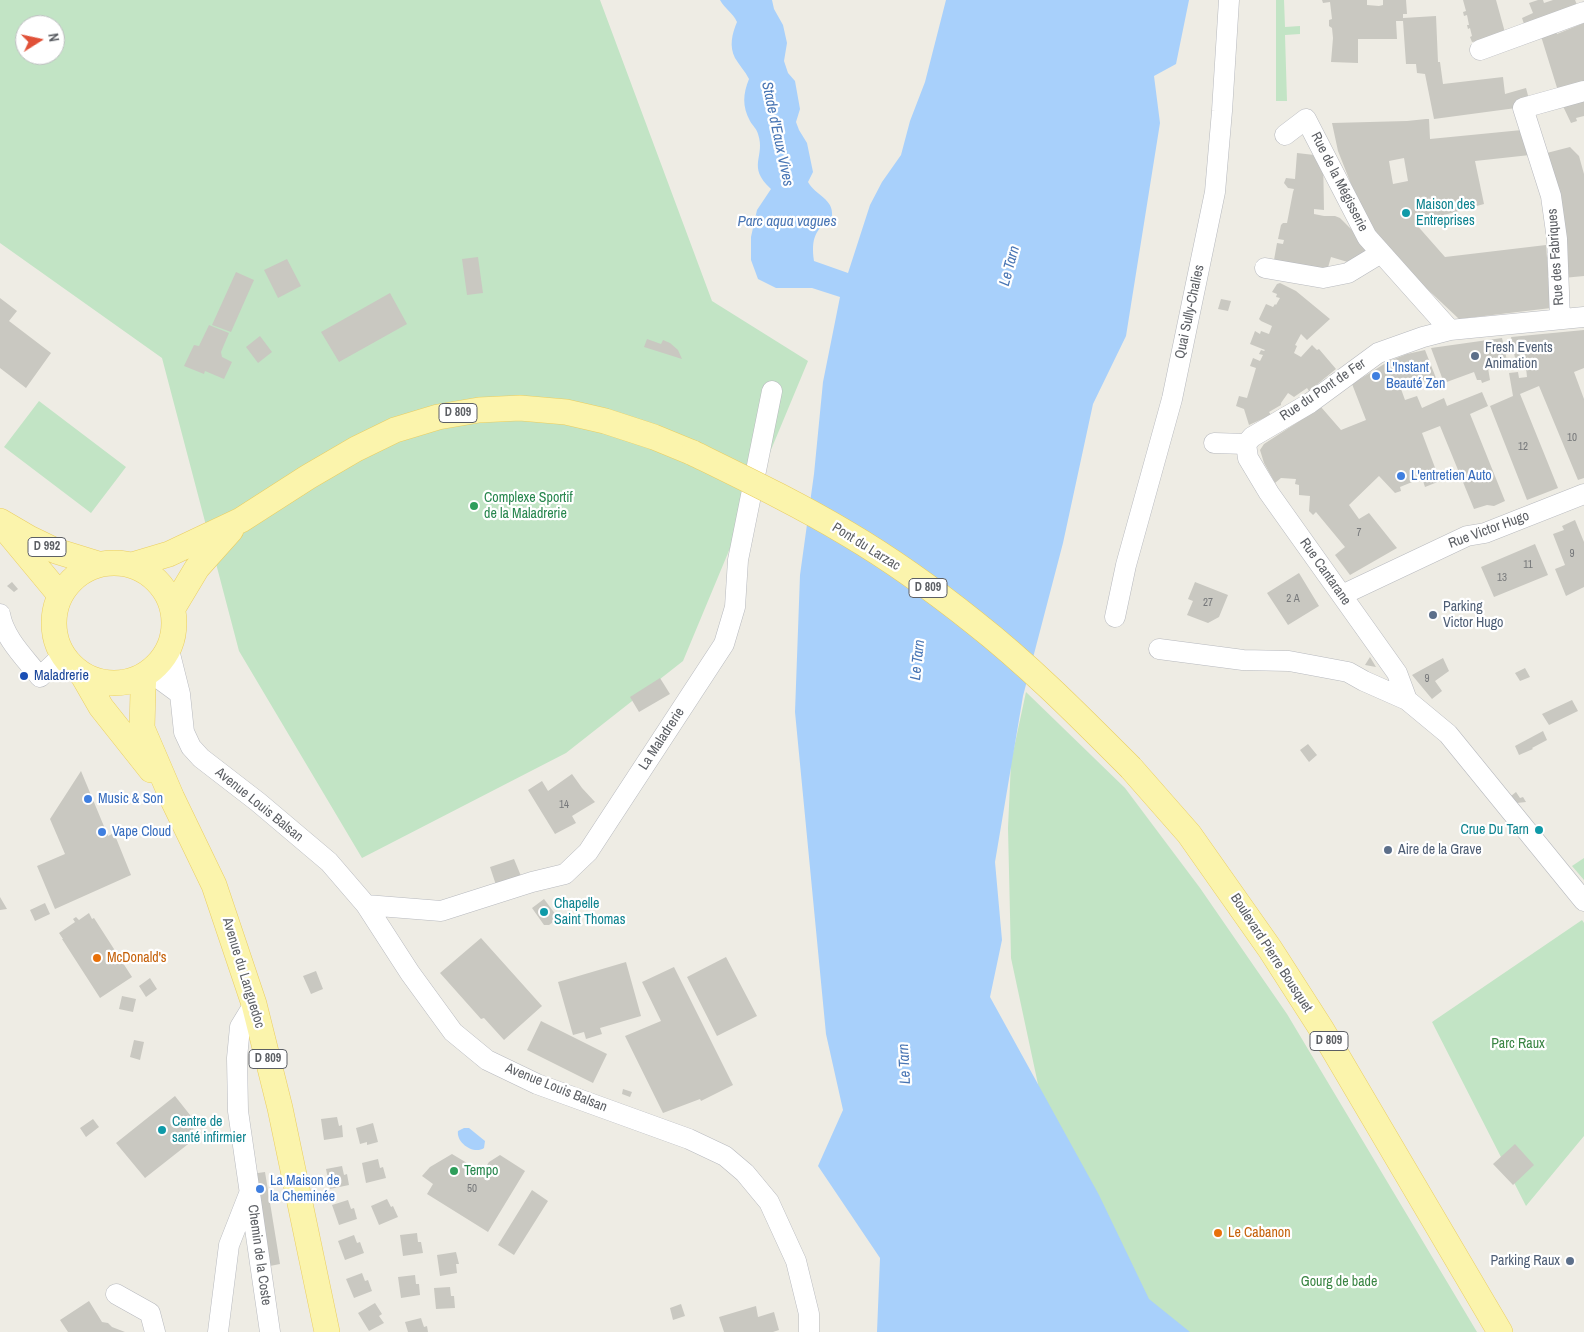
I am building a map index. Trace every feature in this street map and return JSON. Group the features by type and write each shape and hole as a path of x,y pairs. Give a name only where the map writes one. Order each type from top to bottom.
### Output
{"main road":[{"name":"Pont du Larzac","path":"242,520 308,477 356,449 387,434 438,417 479,410 520,408 566,412 605,420 693,453 772,491 849,534 914,577 976,623 1061,699 1131,768"},
{"name":"D 809","path":"132,565 169,554 242,520"},
{"name":"D 809","path":"173,608 197,568 242,520"},
{"name":"D 992","path":"0,522 56,551 98,564"},
{"name":"D 992","path":"0,522 60,596"},
{"path":"114,562 132,565 150,574 164,589 173,608 175,622 173,637 169,650 157,666 147,674 129,682 113,684 97,681 82,674 63,655 55,636 54,615 60,596 70,582 82,571 98,564 114,562"},
{"name":"Avenue du Languedoc","path":"82,674 101,707 172,798"},
{"name":"Avenue du Languedoc","path":"147,674 142,728 172,798 214,885 254,1004 280,1108 327,1332"},
{"name":"Boulevard Pierre Bousquet","path":"1131,768 1190,834 1270,949 1327,1038 1500,1332"}],"street":[{"name":"Quai Sully-Chalies","path":"1115,617 1131,547 1172,399 1215,192 1222,111 1228,0"},
{"path":"1480,50 1584,12"},
{"name":"Rue des Fabriques","path":"1560,319 1557,239 1551,196 1523,108 1584,91"},
{"name":"Rue de la Mégisserie","path":"1285,135 1306,119 1367,237 1450,330"},
{"path":"1265,268 1323,278 1348,273 1381,253"},
{"name":"Rue du Pont de Fer","path":"1246,444 1252,436 1310,402 1378,353 1423,337 1450,330 1584,317"},
{"name":"La Maladrerie","path":"366,905 440,911 532,882 565,874 588,852 724,644 735,607 738,560 772,391"},
{"path":"1214,443 1246,444"},
{"name":"Rue Cantarane","path":"1246,444 1248,458 1269,493 1397,673 1408,700"},
{"name":"Rue Victor Hugo","path":"1342,594 1467,536 1485,534 1584,494"},
{"path":"0,614 2,625 19,652 40,676 63,655"},
{"name":"Rue Cantarane","path":"1159,649 1243,660 1289,661 1348,672 1408,700 1448,734 1514,817 1584,900"},
{"name":"Avenue Louis Balsan","path":"169,650 180,694 184,732 191,747 330,862 366,905 410,973 453,1032 487,1060 537,1084 689,1139 725,1156 745,1173 770,1202 796,1260 809,1314 809,1332"},
{"path":"147,674 180,694"},
{"name":"Chemin de la Coste","path":"254,1004 240,1026 237,1058 238,1111 270,1332"},
{"path":"218,1332 229,1245 250,1192"},
{"path":"116,1294 150,1313 155,1332"}],"green space":[{"name":"Complexe Sportif de la Maladrerie","path":"0,0 600,0 712,301 808,361 683,661 566,753 362,858 239,651 162,358 0,243"},
{"path":"1276,0 1284,0 1285,27 1300,26 1300,34 1285,35 1287,101 1276,101"},
{"path":"39,401 126,467 91,513 4,447"},
{"name":"Gourg de bade","path":"1026,692 1125,788 1200,888 1287,1014 1477,1332 1174,1332 1129,1286 1045,1117 1011,958 1008,828 1011,762"},
{"path":"1584,858 1584,880 1572,866"},
{"name":"Parc Raux","path":"1582,920 1584,923 1584,1136 1526,1206 1432,1022"}],"water":[{"path":"720,0 772,0 774,9 783,25 787,43 784,61 788,73 795,81 800,109 796,122 807,143 813,172 808,182 827,201 832,210 832,216 818,231 814,241 814,261 848,273 870,205 882,182 901,155 910,121 925,82 946,0 1189,0 1176,64 1154,76 1160,123 1126,336 1093,404 1063,543 1023,696 995,862 1002,940 990,997 1099,1195 1149,1299 1190,1332 877,1332 880,1258 818,1166 843,1110 826,1034 795,712 800,575 814,474 823,382 840,297 812,288 776,288 758,279 751,260 751,237 757,210 771,189 764,181 758,168 760,142 757,132 747,116 745,95 749,79 735,58 732,49 737,22"},
{"path":"469,1128 485,1141 484,1148 475,1150 466,1147 458,1135 458,1131"}],"building":[{"path":"1322,0 1367,0 1367,5 1379,6 1383,5 1383,0 1406,0 1407,14 1403,14 1403,18 1436,16 1438,62 1440,62 1443,84 1503,77 1505,94 1526,88 1530,103 1516,108 1434,119 1425,74 1417,73 1416,64 1406,64 1403,21 1396,21 1397,39 1358,39 1358,63 1331,62 1333,38 1332,28 1329,26 1329,20 1332,19 1330,2 1323,3"},
{"path":"1463,0 1496,0 1506,36 1472,42 1470,28 1468,29 1467,25 1469,25 1467,15 1464,16 1463,12 1466,11"},
{"path":"1543,0 1544,3 1553,0 1575,0 1579,10 1526,30 1522,18 1533,13 1529,3"},
{"path":"1584,23 1584,88 1558,91 1540,33 1555,28 1557,34"},
{"path":"1584,96 1584,116 1576,118 1577,121 1571,123 1561,102"},
{"name":"Maison des Entreprises","path":"1429,119 1430,139 1522,130 1530,155 1475,161 1484,204 1415,223 1445,257 1546,245 1551,308 1459,319 1372,237 1338,151 1332,123","holes":["1404,158 1408,181 1393,184 1389,161"]},
{"path":"1570,147 1579,156 1584,174 1584,276 1563,278 1539,155"},
{"path":"1297,153 1323,156 1324,210 1314,209 1314,214 1340,218 1371,249 1351,263 1331,257 1327,271 1274,260 1277,243 1283,244 1284,240 1278,239 1281,225 1287,223 1294,189 1288,188 1284,183 1286,178 1295,179"},
{"path":"478,257 483,293 467,295 462,259"},
{"path":"287,259 301,286 278,298 264,270"},
{"path":"236,272 254,280 231,332 212,325"},
{"path":"1280,283 1296,291 1330,319 1307,340 1301,334 1295,345 1297,346 1294,353 1301,357 1312,345 1317,350 1319,349 1336,369 1309,391 1307,388 1294,397 1288,393 1281,405 1269,412 1271,415 1249,425 1244,409 1236,406 1239,396 1247,398 1256,368 1250,366 1253,358 1260,361 1263,355 1259,354 1261,350 1265,350 1250,344 1255,331 1260,334 1261,331 1269,334 1272,326 1259,319 1266,304 1273,307 1276,305 1280,298 1276,297 1277,294 1272,292 1277,284"},
{"path":"390,293 407,324 339,362 321,332"},
{"path":"0,298 17,311 9,321 51,353 26,388 0,368"},
{"path":"1221,299 1231,301 1228,311 1218,309"},
{"path":"209,325 229,333 221,352 222,357 232,362 224,379 205,371 204,374 184,366 194,345 199,346"},
{"path":"1584,330 1584,368 1574,372 1584,399 1584,478 1578,480 1539,386 1520,394 1558,488 1527,500 1490,406 1513,396 1509,373 1518,372 1519,378 1527,377 1524,349 1519,350 1520,357 1515,358 1511,337"},
{"path":"260,336 272,352 258,363 246,347"},
{"path":"1502,338 1508,365 1488,368 1490,380 1482,383 1481,380 1477,380 1474,372 1444,383 1431,348"},
{"path":"647,339 661,344 663,340 670,343 678,350 682,359 644,347"},
{"path":"1425,350 1436,378 1401,389 1405,400 1417,396 1422,408 1444,398 1447,406 1482,392 1488,406 1470,414 1505,501 1494,506 1487,505 1474,509 1440,426 1422,433 1440,481 1425,487 1422,478 1400,487 1401,491 1395,493 1379,476 1349,505 1359,519 1369,513 1397,548 1350,575 1335,555 1345,547 1316,512 1313,515 1309,511 1310,496 1299,495 1299,485 1295,484 1296,479 1281,478 1275,483 1264,463 1260,450 1264,444 1321,407 1341,430 1366,420 1352,384 1389,361"},
{"path":"1575,520 1584,542 1584,587 1566,596 1555,569 1565,565 1553,534 1564,530 1562,526"},
{"path":"1535,544 1548,575 1494,597 1481,567"},
{"path":"1299,573 1319,606 1288,625 1267,593"},
{"path":"12,582 18,589 14,592 7,586"},
{"path":"1195,582 1228,595 1219,617 1208,623 1187,615 1193,601 1188,599"},
{"path":"1370,657 1376,667 1365,665"},
{"path":"1443,658 1449,671 1435,681 1442,691 1432,699 1412,675"},
{"path":"1525,668 1530,677 1520,681 1515,673"},
{"path":"660,678 670,694 639,712 630,697"},
{"path":"1572,700 1578,711 1549,725 1542,714"},
{"path":"1543,731 1547,740 1519,755 1515,746"},
{"path":"1308,744 1317,755 1309,762 1300,750"},
{"path":"81,771 108,836 114,833 131,875 55,909 37,866 65,854 50,819"},
{"path":"572,774 595,802 572,816 576,823 555,834 528,790 542,781 548,791"},
{"path":"1516,792 1526,802 1517,803 1511,796"},
{"path":"514,859 521,876 496,885 490,867"},
{"path":"0,897 7,909 0,910"},
{"name":"Chapelle Saint Thomas","path":"544,899 556,915 556,920 549,925 544,925 532,908"},
{"path":"45,903 50,914 35,921 30,910"},
{"name":"McDonald's","path":"89,913 132,977 100,998 59,933 75,922 73,919 76,917 79,920"},
{"path":"481,938 542,1006 504,1040 484,1018 481,1019 440,973"},
{"path":"726,957 757,1016 717,1036 687,977"},
{"path":"626,962 641,1016 600,1028 602,1034 586,1039 584,1032 573,1035 558,982"},
{"path":"674,967 733,1085 701,1101 700,1099 663,1113 625,1036 661,1021 642,982"},
{"path":"316,971 323,989 311,994 303,976"},
{"path":"150,978 157,989 146,997 139,986"},
{"path":"122,996 136,999 133,1012 119,1009"},
{"path":"541,1021 607,1054 593,1083 527,1050"},
{"path":"134,1040 144,1042 140,1060 130,1057"},
{"path":"623,1089 632,1092 630,1097 622,1094"},
{"name":"Centre de santé infirmier","path":"175,1096 194,1120 192,1141 145,1178 116,1143"},
{"path":"337,1117 339,1126 342,1125 343,1137 324,1140 321,1119"},
{"path":"93,1119 99,1127 86,1137 80,1128"},
{"path":"373,1123 378,1142 367,1145 367,1142 360,1144 356,1128"},
{"path":"1515,1144 1534,1165 1513,1185 1493,1164"},
{"path":"452,1154 482,1172 489,1162 500,1155 525,1171 488,1232 427,1194 433,1184 422,1176 430,1167"},
{"path":"378,1159 380,1168 383,1167 386,1178 366,1183 362,1163"},
{"path":"342,1166 344,1175 347,1174 349,1185 330,1189 326,1169"},
{"path":"265,1172 280,1264 265,1267 251,1174"},
{"path":"532,1190 548,1201 514,1255 498,1245"},
{"path":"387,1199 398,1217 379,1225 371,1206"},
{"path":"348,1200 351,1209 354,1208 357,1219 339,1225 332,1205"},
{"path":"417,1233 418,1242 421,1242 423,1253 403,1256 400,1235"},
{"path":"354,1235 357,1243 360,1242 364,1253 345,1260 338,1241"},
{"path":"456,1252 459,1264 456,1264 457,1273 440,1276 437,1255"},
{"path":"362,1273 365,1281 368,1280 372,1291 354,1298 346,1279"},
{"path":"415,1275 416,1284 419,1284 420,1295 401,1298 398,1277"},
{"path":"450,1287 451,1296 454,1296 455,1308 436,1309 434,1288"},
{"path":"89,1301 102,1322 125,1332 68,1332 60,1320"},
{"path":"375,1303 382,1314 379,1316 384,1323 369,1331 358,1313"},
{"path":"681,1304 685,1316 673,1320 670,1308"},
{"path":"756,1306 758,1317 774,1312 779,1330 773,1332 724,1332 719,1317"},
{"path":"421,1318 424,1327 427,1326 428,1332 408,1332 405,1322"}],"place":[{"name":"Maison des Entreprises","path":"1406,213"},
{"name":"Fresh Events Animation","path":"1475,356"},
{"name":"L'Instant Beauté Zen","path":"1376,376"},
{"name":"L'entretien Auto","path":"1401,476"},
{"name":"Complexe Sportif de la Maladrerie","path":"474,506"},
{"name":"Parking Victor Hugo","path":"1433,615"},
{"name":"Maladrerie","path":"24,676"},
{"name":"Music & Son","path":"88,799"},
{"name":"Crue Du Tarn","path":"1539,830"},
{"name":"Vape Cloud","path":"102,832"},
{"name":"Aire de la Grave","path":"1388,850"},
{"name":"Chapelle Saint Thomas","path":"544,912"},
{"name":"McDonald's","path":"97,958"},
{"name":"Centre de santé infirmier","path":"162,1130"},
{"name":"Tempo","path":"454,1171"},
{"name":"La Maison de la Cheminée","path":"260,1189"},
{"name":"Le Cabanon","path":"1218,1233"},
{"name":"Parking Raux","path":"1570,1261"}],"water label":[{"name":"Stade d'Eaux Vives","path":"777,134"},
{"name":"Parc aqua vagues","path":"787,222"},
{"name":"Le Tarn","path":"1010,266"},
{"name":"Le Tarn","path":"918,660"},
{"name":"Le Tarn","path":"905,1064"}]}
